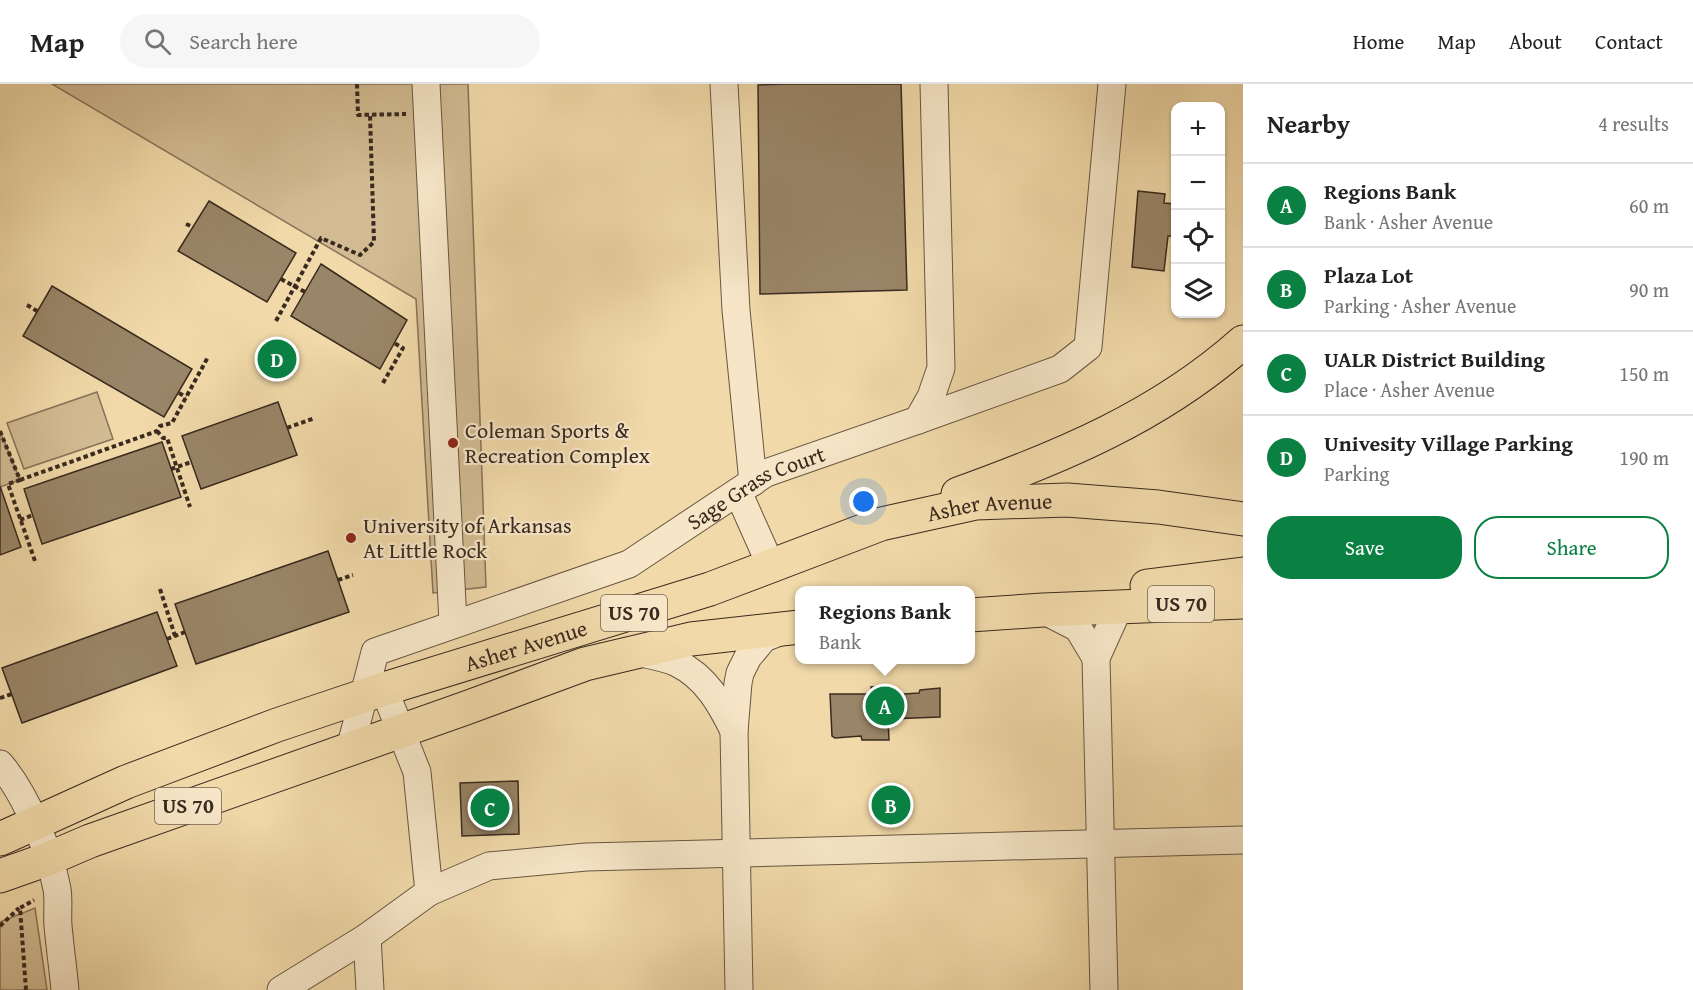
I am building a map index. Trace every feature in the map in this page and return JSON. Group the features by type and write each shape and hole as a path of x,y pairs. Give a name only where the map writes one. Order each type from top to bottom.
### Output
{"main road":[{"path":"880,524 1032,467 1128,423 1184,389 1243,342"},
{"name":"Asher Avenue","path":"0,839 126,782 277,725 710,589 880,524 976,503 1067,500 1158,507 1243,519"},
{"path":"1043,610 1118,590 1243,574"},
{"name":"US 70","path":"975,615 1243,602"},
{"name":"Asher Avenue","path":"0,876 90,841 585,664 691,639 795,627"}],"street":[{"path":"426,84 453,623"},
{"path":"724,84 745,487 771,566"},
{"path":"918,420 931,397 940,368 934,84"},
{"name":"Sage Grass Court","path":"350,749 373,693 375,652 628,564 766,473 1060,369 1088,347 1112,84"},
{"path":"1104,990 1096,658 1119,607"},
{"path":"1043,610 1078,628 1096,658"},
{"path":"739,990 734,731 738,683 748,657 764,638 795,627"},
{"path":"633,651 676,663 692,672 717,698 734,731"},
{"path":"373,693 400,731 417,772 429,892"},
{"path":"0,764 11,778 34,823 48,859 57,890 58,926 66,990"},
{"path":"281,990 367,937 429,892 489,866 586,857 1243,840"},
{"path":"367,937 370,990"}],"path":[{"path":"357,84 358,115 428,113"},
{"path":"276,321 321,238 360,255 374,242 370,115"},
{"path":"186,224 193,227"},
{"path":"280,279 305,292"},
{"path":"27,304 37,311"},
{"path":"383,383 403,348 394,343"},
{"path":"35,561 8,484 157,431 160,426 172,423 208,357"},
{"path":"179,393 186,397"},
{"path":"287,428 315,418"},
{"path":"0,431 20,480"},
{"path":"157,431 167,438 190,507"},
{"path":"171,469 191,462"},
{"path":"21,520 33,516"},
{"path":"338,580 353,575"},
{"path":"160,589 175,636"},
{"path":"167,639 185,632"},
{"path":"0,698 12,694"},
{"path":"0,926 20,908 39,898"},
{"path":"20,908 26,990"}],"shaded area":[{"name":"Coleman Sports & Recreation Complex","path":"52,84 468,84 486,587 433,593 416,299"},
{"path":"97,392 113,439 24,469 7,423"},
{"path":"0,431 20,480 0,487"},
{"path":"35,908 47,990 0,990 0,922"}],"building":[{"path":"901,84 907,290 760,294 758,85"},
{"path":"1138,191 1165,194 1164,203 1171,204 1171,236 1168,236 1164,271 1132,267"},
{"path":"209,201 296,253 267,302 178,251"},
{"path":"321,264 407,320 380,369 291,316"},
{"path":"52,286 192,369 164,417 23,336"},
{"path":"278,402 297,455 201,489 182,436"},
{"path":"162,442 181,497 42,544 24,489"},
{"path":"0,486 21,547 0,555"},
{"path":"328,551 349,612 196,664 175,604"},
{"path":"157,612 177,666 22,723 2,668"},
{"path":"888,686 888,695 919,693 920,690 940,688 940,717 888,719 889,740 862,740 861,736 835,738 832,736 830,694 871,694 871,687"},
{"path":"518,781 519,834 462,836 460,783"}],"place":[{"name":"Univesity Village Parking","path":"277,359"},
{"name":"Coleman Sports & Recreation Complex","path":"453,443"},
{"name":"University of Arkansas At Little Rock","path":"351,538"},
{"name":"Regions Bank","path":"885,706"},
{"name":"Plaza Lot","path":"891,805"},
{"name":"UALR District Building","path":"490,808"}]}
